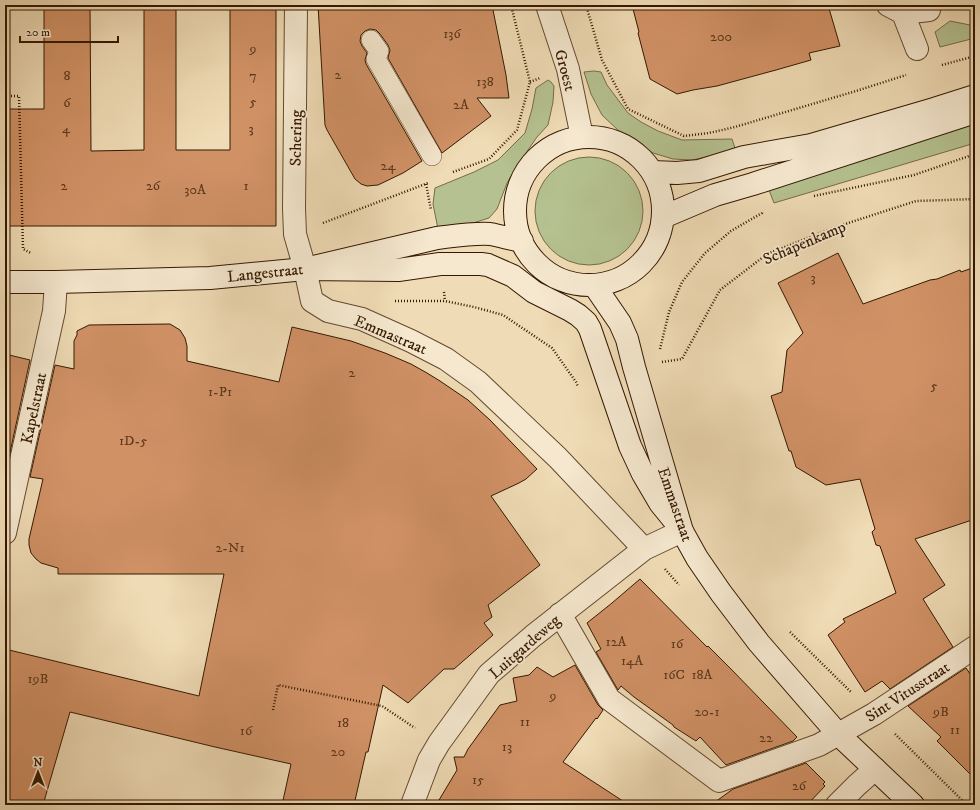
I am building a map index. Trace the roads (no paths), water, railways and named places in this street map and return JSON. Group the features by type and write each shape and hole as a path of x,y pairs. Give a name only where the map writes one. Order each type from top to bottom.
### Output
{"main road":[{"name":"Schering","path":"296,5 294,208 295,234 305,269"},
{"name":"Groest","path":"546,5 568,69 582,137"},
{"path":"896,9 929,10"},
{"path":"896,9 918,49"},
{"path":"653,172 677,173 699,171 744,157 812,144 975,96"},
{"path":"663,217 714,195 753,184 975,112"},
{"path":"582,137 598,138 620,143 638,155 653,172 662,194 663,217 660,234 652,250 643,262 628,274 615,281 594,285 565,281 552,275 536,262 528,252 517,228 515,215 518,191 525,174 535,161 547,150 562,142 582,137"},
{"name":"Langestraat","path":"5,282 210,278 305,269 437,238 479,234 500,236 522,241"},
{"path":"305,269 398,270 440,264 488,265 513,276 534,292 578,315 586,322 590,329 630,446 643,474 660,503 682,531"},
{"name":"Emmastraat","path":"305,269 312,301 328,311 362,319 411,341 446,359 478,382 558,458 644,549"},
{"name":"Kapelstraat","path":"5,533 54,311 56,282"},
{"name":"Emmastraat","path":"594,285 620,323 627,340 682,531 697,558 720,593 759,643 838,734 913,805"},
{"name":"Luitgardeweg","path":"412,805 429,760 489,674 560,614 644,549 682,531"},
{"path":"560,614 609,699 719,780 819,745 838,734"},
{"name":"Sint Vitusstraat","path":"838,734 874,714 975,647"},
{"path":"837,805 875,769"}],"lane":[{"path":"371,40 379,51 376,58 432,156"}]}
